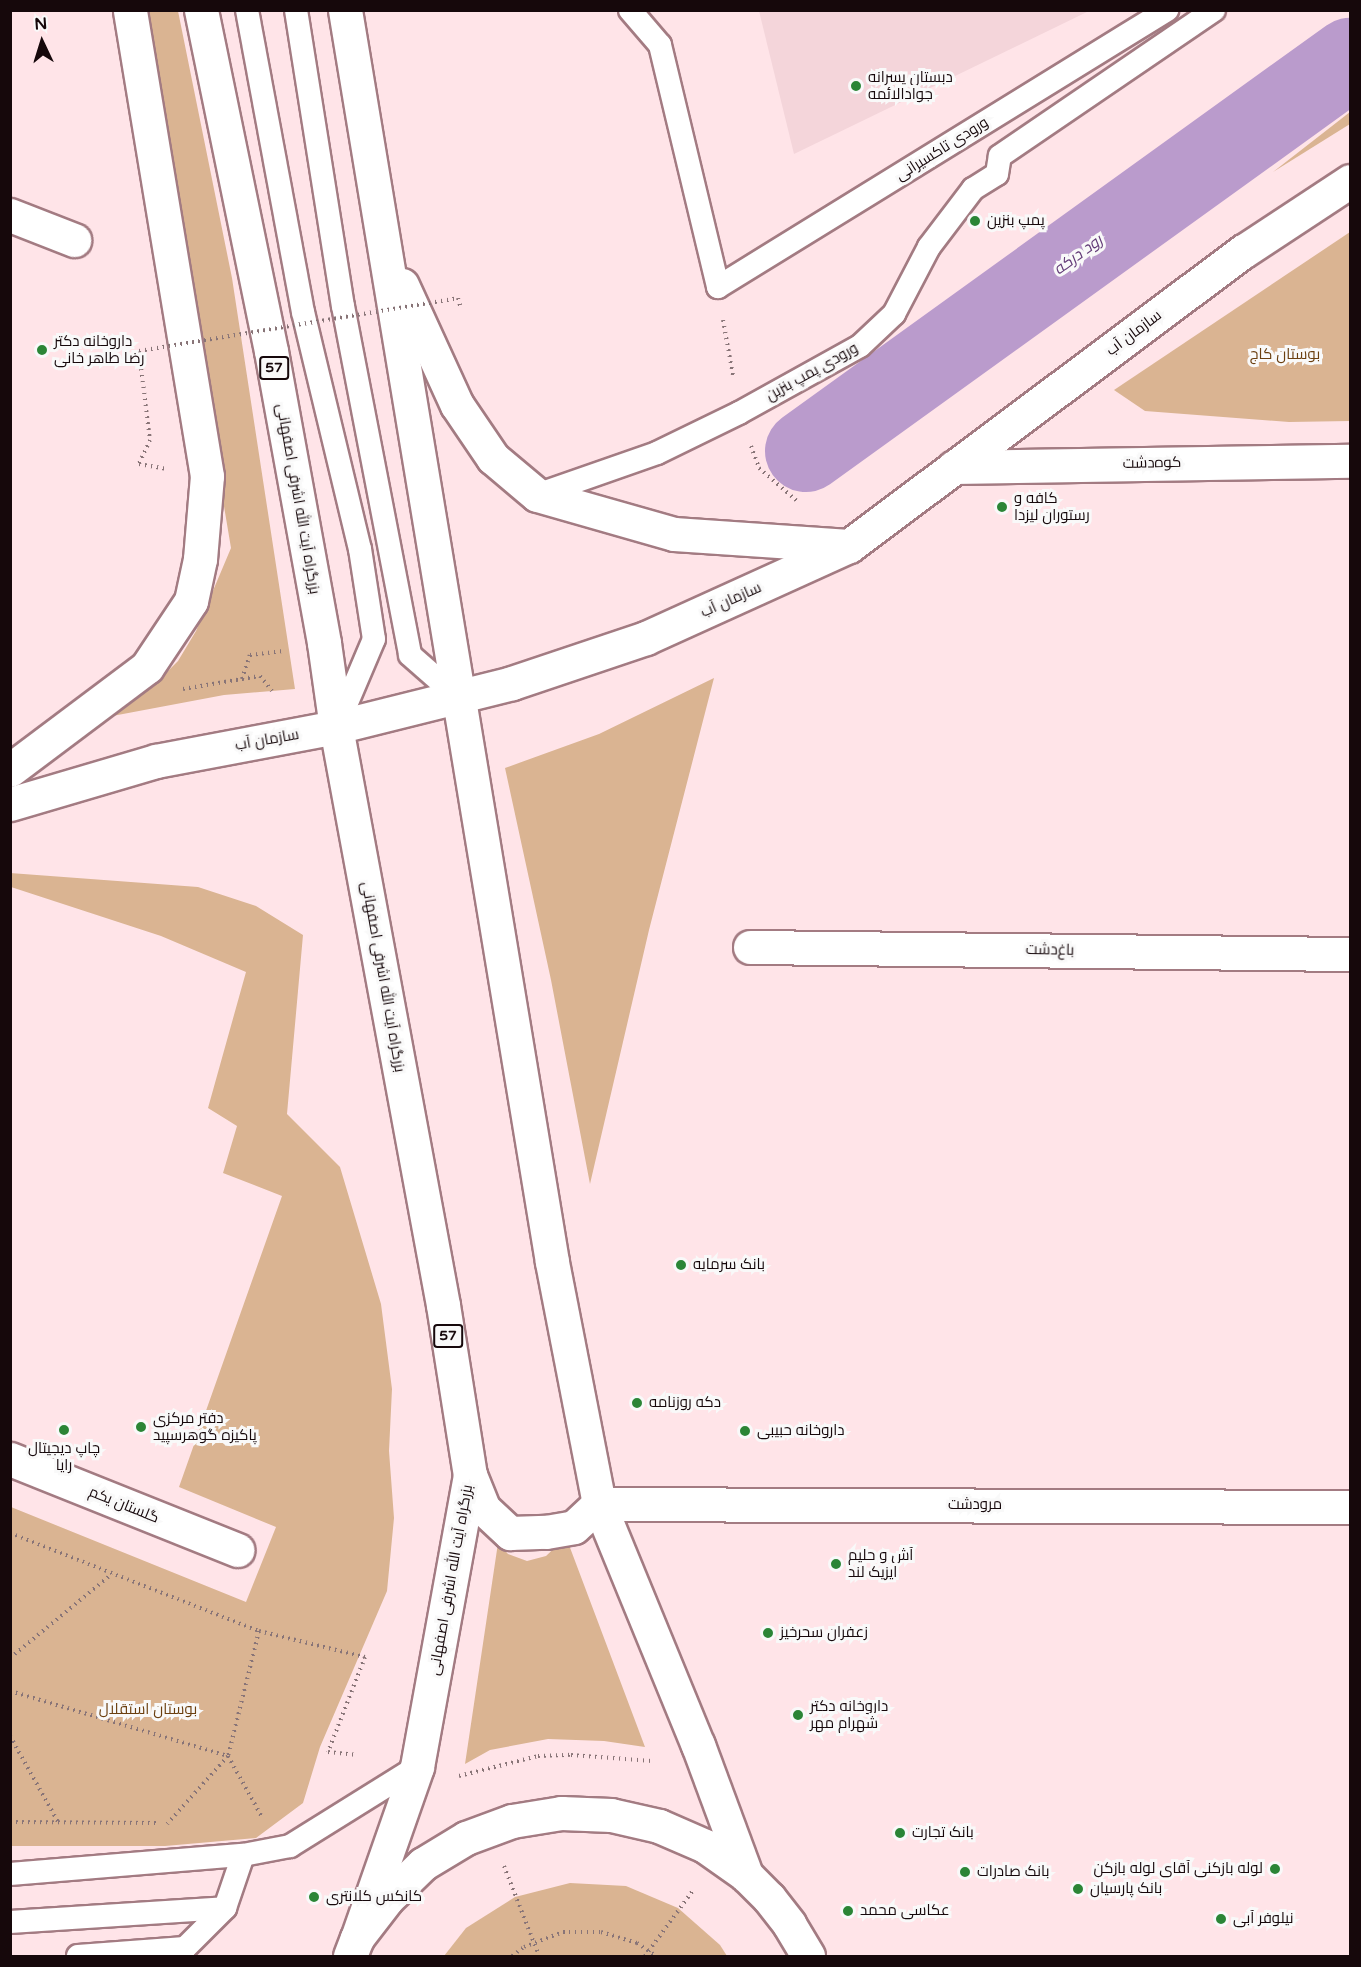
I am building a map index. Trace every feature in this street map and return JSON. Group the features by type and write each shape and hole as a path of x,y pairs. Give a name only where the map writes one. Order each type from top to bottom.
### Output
{"main road":[{"path":"10,770 147,667 191,601 200,559 207,476 130,10"},
{"name":"بزرگراه آیت الله اشرفی اصفهانی","path":"201,10 271,351 324,643 336,727 443,1305 470,1475 417,1767 354,1947"},
{"path":"345,10 552,1262 599,1504 698,1745 733,1866"},
{"name":"سازمان آب","path":"10,804 156,761 336,727 512,683 646,638 849,546 1244,251 1350,181"},
{"path":"10,215 74,240"},
{"path":"385,247 457,405 493,458 537,495 674,534 849,546"},
{"name":"کوه‌دشت","path":"954,467 1350,461"},
{"name":"باغ‌دشت","path":"750,947 1350,954"},
{"name":"گلستان یکم","path":"10,1459 237,1550"},
{"path":"470,1475 483,1508 510,1533 546,1532 574,1527 599,1504"},
{"name":"مرودشت","path":"599,1504 1350,1507"},
{"path":"325,1956 354,1947 387,1899 423,1864 465,1838 512,1821 561,1813 611,1815 659,1826 705,1846 733,1866 789,1924 808,1956"}],"lane":[{"path":"247,10 303,312 360,549 374,639 336,727"},
{"path":"296,10 343,306 410,655 458,697"},
{"name":"ورودی تاکسیرانی","path":"630,10 660,45 718,287 1167,10"},
{"name":"ورودی پمپ بنزین","path":"537,495 657,453 739,413 861,346 894,314 929,247 973,189 997,174 1000,156 1214,10"},
{"path":"10,1874 243,1855 290,1846 417,1767"},
{"path":"78,1956 176,1952 225,1908 243,1855"},
{"path":"10,1923 225,1908"}],"path":[{"path":"139,464 150,440 139,351 458,298"},
{"path":"242,679 250,655 290,650"},
{"path":"177,690 260,676 272,691"},
{"path":"10,1533 260,1631 365,1657 328,1752 355,1755"},
{"path":"10,1658 112,1574"},
{"path":"10,1822 169,1824 228,1756 260,1631"},
{"path":"10,1691 228,1756 271,1833 243,1855"},
{"path":"10,1736 59,1822"},
{"path":"459,1776 538,1756 572,1755 652,1761"},
{"path":"491,1829 539,1956"},
{"path":"645,1956 678,1908 733,1866"},
{"path":"512,1956 534,1943 562,1932 601,1932 638,1943 656,1956"}],"shaded area":[{"name":"دبستان پسرانه جوادالائمه","path":"759,10 1089,11 794,154"}],"green space":[{"path":"141,11 178,11 232,278 295,689 224,695 107,717 136,694 158,681 178,661 196,631 231,548"},
{"path":"1350,112 1350,124 1273,172"},
{"name":"بوستان کاج","path":"1350,232 1350,421 1289,422 1145,411 1114,390"},
{"path":"714,678 649,930 590,1184 551,980 505,768 599,734"},
{"name":"بوستان استقلال","path":"10,873 198,887 256,906 303,935 287,1114 340,1167 381,1304 392,1389 389,1451 394,1518 387,1591 320,1747 303,1803 256,1838 165,1846 11,1846 11,1507 246,1602 276,1527 179,1487 282,1196 223,1173 237,1126 208,1108 246,972 161,936 11,887"},
{"path":"566,1537 645,1747 604,1741 548,1739 490,1750 465,1764 498,1543 508,1554 527,1561 546,1556"},
{"path":"570,1883 626,1886 678,1908 720,1945 727,1956 444,1956 466,1928 515,1897"}],"waterway":[{"name":"رود درکه","path":"806,451 1350,59"}],"place":[{"name":"دبستان پسرانه جوادالائمه","path":"856,86"},
{"name":"پمپ بنزین","path":"975,221"},
{"name":"داروخانه دکتر رضا طاهر خانی","path":"42,350"},
{"name":"کافه و رستوران لیزدا","path":"1002,507"},
{"name":"بانک سرمایه","path":"681,1265"},
{"name":"دکه روزنامه","path":"637,1403"},
{"name":"دفتر مرکزی پاکیزه گوهرسپید","path":"141,1427"},
{"name":"چاپ دیجیتال رایا","path":"64,1430"},
{"name":"داروخانه حبیبی","path":"745,1431"},
{"name":"آش و حلیم ایزیک لند","path":"836,1564"},
{"name":"زعفران سحرخیز","path":"768,1633"},
{"name":"داروخانه دکتر شهرام مهر","path":"798,1715"},
{"name":"بانک تجارت","path":"900,1833"},
{"name":"لوله بازکنی آقای لوله بازکن","path":"1275,1869"},
{"name":"بانک صادرات","path":"965,1872"},
{"name":"بانک پارسیان","path":"1078,1889"},
{"name":"کانکس کلانتری","path":"314,1897"},
{"name":"عکاسی محمد","path":"848,1911"},
{"name":"نیلوفر آبى","path":"1221,1919"}]}
